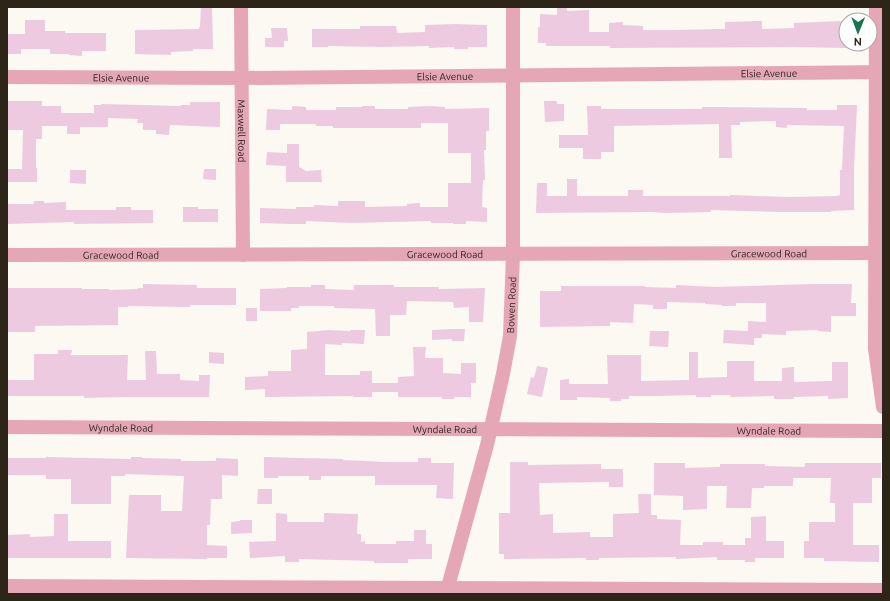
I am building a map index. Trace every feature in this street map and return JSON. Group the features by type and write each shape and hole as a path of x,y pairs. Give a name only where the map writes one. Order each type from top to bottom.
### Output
{"street":[{"name":"Maxwell Road","path":"241,7 243,255"},
{"name":"Bowen Road","path":"446,591 487,445 510,336 513,254 514,7"},
{"path":"876,7 879,72 880,253 875,349 883,407"},
{"name":"Elsie Avenue","path":"7,77 241,78 879,72"},
{"name":"Gracewood Road","path":"7,256 880,253"},
{"name":"Wyndale Road","path":"7,427 883,431"},
{"path":"7,586 446,591 883,590"}],"building":[{"path":"201,7 212,7 213,49 193,49 193,51 171,52 171,55 135,54 135,30 199,29"},
{"path":"557,7 567,7 567,11 589,10 589,32 609,32 609,23 623,22 623,25 643,26 643,30 669,30 725,29 725,22 762,21 762,29 794,28 794,23 838,21 838,48 610,48 610,46 546,46 546,43 538,43 540,14 557,15"},
{"path":"25,20 45,20 45,31 65,31 65,33 106,33 106,51 82,51 82,56 50,54 50,49 21,49 21,54 8,54 8,34 25,34"},
{"path":"425,25 487,25 487,47 454,49 454,47 429,48 429,46 312,47 312,29 360,29 360,26 396,26 397,33 425,32"},
{"path":"271,28 287,28 288,41 284,41 284,47 265,47 265,38 272,38"},
{"path":"7,101 42,101 42,106 61,106 61,113 94,113 94,105 101,104 181,106 190,105 190,102 220,102 220,127 170,125 169,135 156,134 156,130 143,130 143,123 137,123 138,119 108,118 108,127 80,127 80,134 67,134 67,126 42,126 42,139 36,139 37,182 7,182 7,169 22,169 23,130 7,130"},
{"path":"544,101 557,101 557,104 564,104 564,121 545,122"},
{"path":"837,105 857,105 854,210 831,212 711,210 711,212 666,213 536,213 537,183 547,183 547,196 567,196 567,179 577,179 577,196 628,196 628,190 643,190 643,196 730,195 789,197 840,195 840,170 842,170 844,126 787,125 787,128 776,127 776,121 740,122 740,125 731,125 732,158 719,158 719,124 614,126 614,152 601,152 601,159 583,159 583,148 559,148 559,135 588,135 587,106 601,106 601,109 702,109 702,107 714,107 807,108 807,110 837,110"},
{"path":"292,106 306,107 306,110 336,110 336,107 362,106 375,106 375,109 408,109 408,107 429,106 445,107 445,109 489,108 489,131 486,131 486,150 484,150 485,180 483,180 482,207 487,208 487,222 466,221 466,224 431,223 431,221 351,223 306,221 306,224 260,223 260,208 296,209 296,207 314,207 314,205 338,206 338,201 365,201 365,207 407,206 407,204 420,203 420,207 448,207 448,183 471,183 471,153 448,153 448,123 421,123 421,128 333,128 333,126 316,126 316,124 280,124 280,130 266,130 267,109 292,110"},
{"path":"287,144 299,144 299,167 306,171 321,170 322,182 286,182 286,166 266,165 267,152 287,153"},
{"path":"204,169 216,169 216,180 203,179"},
{"path":"70,170 86,170 86,184 70,183"},
{"path":"34,201 44,201 44,203 66,202 66,210 116,210 116,207 131,207 131,210 153,210 153,223 74,224 74,222 8,224 8,204 34,204"},
{"path":"183,207 218,209 218,222 183,222"},
{"path":"143,284 197,285 197,288 236,288 236,305 190,305 190,307 118,307 118,325 35,326 35,332 7,332 7,288 82,288 109,290 138,289 143,288"},
{"path":"852,284 851,303 856,303 856,316 831,316 831,332 818,330 786,331 786,335 762,334 762,338 754,338 754,345 723,343 724,330 748,331 748,321 766,322 766,303 736,303 736,306 722,306 705,303 667,302 667,309 653,309 653,305 634,304 633,323 610,322 610,326 540,327 540,291 561,291 561,286 645,286 676,288 676,285 716,287"},
{"path":"311,285 325,285 325,289 354,290 354,285 439,287 439,289 485,288 483,322 469,322 469,307 454,308 453,302 407,301 406,315 390,315 390,336 376,336 375,309 334,308 334,306 299,306 299,308 291,308 291,311 260,311 260,289 311,287"},
{"path":"246,308 257,308 257,321 246,321"},
{"path":"465,329 464,341 452,341 452,339 432,340 432,330"},
{"path":"329,330 365,330 364,344 325,344 325,375 360,375 360,371 372,371 372,383 398,383 398,377 414,376 413,347 426,347 425,358 443,358 443,373 461,374 461,363 476,363 476,383 471,383 471,397 442,399 442,397 398,397 398,392 372,392 372,397 265,397 265,389 245,390 245,377 268,376 268,371 291,371 291,350 307,349 307,332"},
{"path":"650,331 669,331 668,347 649,346"},
{"path":"58,350 72,350 71,355 128,355 127,380 146,380 145,351 156,351 157,374 180,374 180,380 199,381 199,375 210,375 209,397 84,398 84,396 7,396 7,380 34,380 34,354 58,354"},
{"path":"209,352 224,353 224,364 209,363"},
{"path":"689,352 698,352 698,378 727,377 727,361 754,361 754,381 782,381 782,368 794,367 794,382 832,381 832,362 848,362 848,398 828,399 828,396 774,399 774,396 731,397 730,395 711,395 711,397 696,397 696,395 629,396 629,399 621,399 621,401 610,401 610,398 577,397 577,400 560,400 560,380 569,379 569,384 608,384 607,355 641,355 641,381 689,380"},
{"path":"537,366 548,368 542,397 527,394 531,377 534,378"},
{"path":"46,457 131,459 131,457 142,457 181,459 181,461 216,461 216,458 238,459 238,476 222,475 222,499 211,499 210,525 207,525 207,545 227,546 227,558 126,558 129,495 161,495 161,511 182,511 184,476 125,474 125,476 111,476 111,504 71,504 71,479 46,479 46,475 7,475 7,458"},
{"path":"264,457 343,459 387,462 418,462 418,458 431,458 431,463 454,463 453,499 436,498 437,485 375,485 375,476 321,476 321,480 309,480 309,476 278,476 278,478 264,478"},
{"path":"510,462 528,462 528,465 601,464 601,469 623,469 623,487 609,487 609,482 539,483 540,515 553,514 553,533 590,532 590,537 613,537 613,514 639,513 638,494 651,494 651,515 657,515 657,519 681,520 680,545 703,545 703,542 723,542 723,545 745,545 745,538 751,538 751,517 766,516 766,541 784,541 784,558 755,558 755,562 745,562 745,560 717,560 717,557 676,559 676,557 599,558 599,560 586,560 586,558 504,559 504,554 499,554 499,513 510,513"},
{"path":"654,463 685,463 685,468 720,467 720,464 765,464 765,466 805,467 805,463 881,463 881,478 872,478 872,503 853,503 853,545 879,545 879,562 824,561 824,558 804,558 804,541 809,541 809,522 835,522 835,503 830,503 831,478 793,478 793,486 764,486 764,488 752,488 751,508 726,508 727,486 707,486 707,509 683,510 683,496 654,495"},
{"path":"258,489 272,489 272,504 257,504"},
{"path":"276,513 287,514 287,522 324,522 324,513 358,514 357,534 361,534 361,542 365,541 365,544 396,544 396,541 414,541 414,530 426,530 426,544 432,544 432,559 408,559 408,563 374,563 374,561 299,559 299,562 285,562 285,556 250,558 249,542 276,541"},
{"path":"54,514 68,514 68,541 111,541 111,558 7,558 7,535 30,534 30,537 54,536"},
{"path":"252,520 252,533 231,534 231,522"}]}
